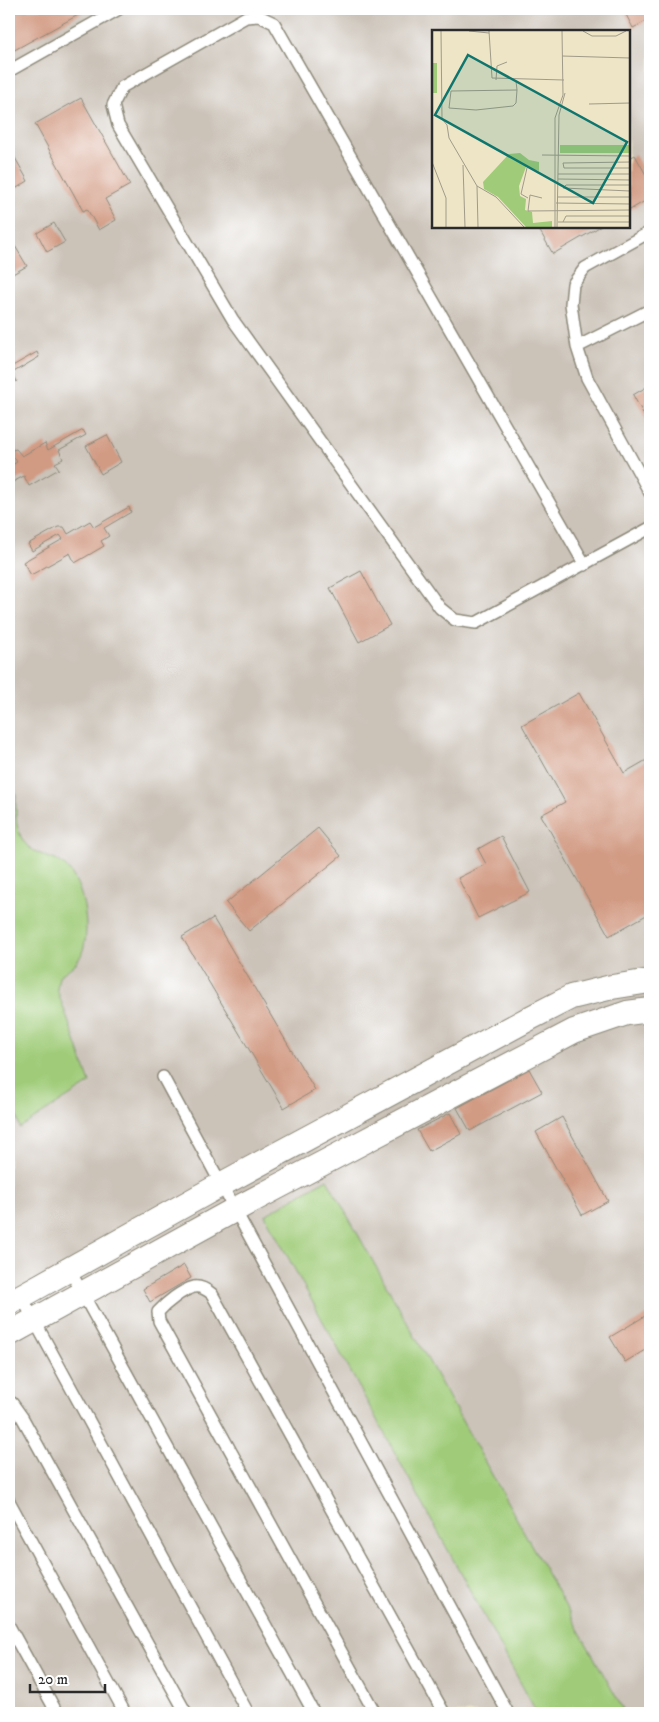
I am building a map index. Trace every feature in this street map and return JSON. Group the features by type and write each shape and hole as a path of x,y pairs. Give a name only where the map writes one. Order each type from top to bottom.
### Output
{"street":[{"path":"15,1299 222,1184 571,997 612,987 650,981"},
{"path":"9,1334 236,1209 574,1031 627,1013 650,1010"}],"lane":[{"path":"9,71 119,9"},
{"path":"585,565 274,23 259,16 246,17 122,87 113,105 118,125 233,320 440,608 456,620 476,623 585,565 650,528"},
{"path":"650,232 585,268 574,284 571,304 577,347 587,378 650,493"},
{"path":"577,347 650,310"},
{"path":"163,1077 508,1713"},
{"path":"69,1269 314,1713"},
{"path":"375,1713 159,1321 158,1312 166,1303 194,1287 204,1288 212,1294 444,1713"},
{"path":"15,1299 34,1320 248,1713"},
{"path":"9,1402 22,1417 186,1713"},
{"path":"9,1501 125,1713"},
{"path":"9,1626 57,1713"}],"shaded area":[{"path":"9,9 650,9 650,1713 9,1713"}],"green space":[{"path":"9,792 16,793 17,825 24,842 37,853 64,865 71,873 82,896 86,924 86,937 79,959 59,976 57,989 90,1083 20,1128 9,1085"},
{"path":"327,1179 625,1713 537,1713 265,1215"}],"building":[{"path":"9,9 89,9 9,53"},
{"path":"623,9 650,9 650,19 633,28"},
{"path":"81,98 130,185 105,199 116,220 99,230 87,209 83,211 35,124"},
{"path":"635,155 650,182 650,198 629,210 629,158"},
{"path":"14,156 28,181 12,191 9,186 9,159"},
{"path":"54,223 65,242 47,252 37,233"},
{"path":"538,228 598,228 553,254"},
{"path":"15,246 27,266 9,276 9,250"},
{"path":"37,352 39,357 12,373 17,381 9,385 9,368"},
{"path":"650,385 650,426 633,395"},
{"path":"83,430 86,435 59,450 63,459 55,463 59,469 29,486 24,476 9,484 9,467 17,462 14,457 9,461 9,451 16,449 22,456 45,443 48,450"},
{"path":"107,435 121,462 101,474 86,446"},
{"path":"129,507 131,512 104,528 109,536 101,541 104,546 75,563 70,553 31,575 23,562 63,539 60,535 32,551 28,544 58,527 64,527 68,534 90,521 94,527"},
{"path":"361,571 390,625 359,642 330,588"},
{"path":"579,693 624,773 650,758 650,913 609,936 541,815 565,802 522,725"},
{"path":"318,828 341,856 249,931 226,903"},
{"path":"501,836 530,892 478,918 458,878 486,864 478,849"},
{"path":"213,918 315,1090 284,1108 182,937"},
{"path":"529,1069 542,1092 470,1131 457,1108"},
{"path":"450,1113 461,1134 429,1151 417,1130"},
{"path":"562,1117 608,1201 582,1215 536,1132"},
{"path":"184,1265 191,1278 150,1302 143,1289"},
{"path":"650,1313 650,1347 625,1362 610,1337"}]}
